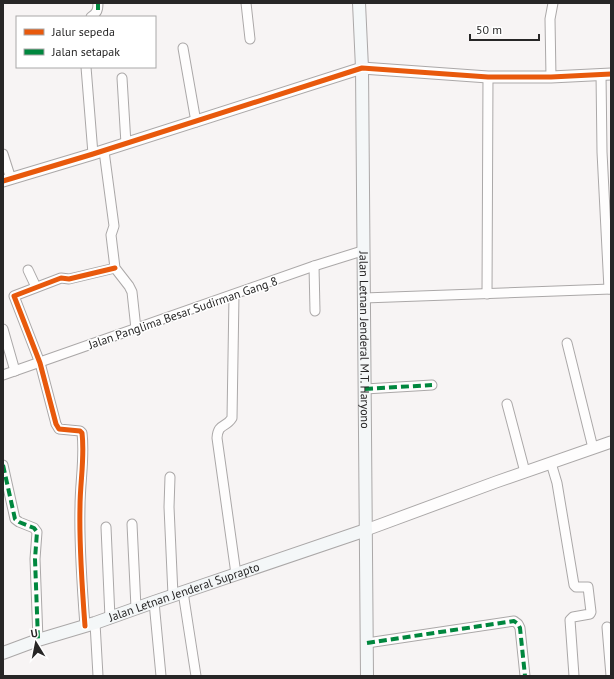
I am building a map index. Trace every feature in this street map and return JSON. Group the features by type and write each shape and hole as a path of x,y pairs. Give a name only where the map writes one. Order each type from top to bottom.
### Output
{"main road":[{"name":"Jalan Letnan Jenderal M.T. Haryono","path":"360,3 362,68 362,251 364,298 367,676"},
{"name":"Jalan Letnan Jenderal Suprapto","path":"3,653 38,640 90,625 178,593 366,530"}],"street":[{"path":"93,16 98,10 98,3"},
{"path":"246,3 250,39"},
{"path":"551,77 550,18 553,3"},
{"path":"183,48 196,122"},
{"path":"86,68 98,153 114,226 111,235 115,268 132,292 136,329"},
{"path":"3,154 7,180 98,153 362,68 488,77 551,77 606,74 602,152 610,289 364,298"},
{"path":"487,294 488,77"},
{"path":"122,78 126,144"},
{"name":"Jalan Panglima Besar Sudirman Gang 8","path":"3,375 314,266 362,251"},
{"path":"314,266 316,311"},
{"path":"98,676 80,558 80,505 83,435 80,431 62,430 57,427 40,363 14,296 61,278 69,279 115,268"},
{"path":"28,270 36,287"},
{"path":"234,295 232,418 231,421 220,428 217,432 217,438 236,574"},
{"path":"3,329 15,371"},
{"path":"567,343 593,448"},
{"path":"365,389 432,384"},
{"path":"508,404 525,472"},
{"path":"366,530 611,442"},
{"path":"552,463 574,585 576,587 588,588 591,612 590,614 573,617 570,620 574,676"},
{"path":"3,465 15,519 34,528 37,532 35,559 38,640"},
{"path":"170,477 169,507 178,593 196,676"},
{"path":"132,524 136,608"},
{"path":"106,527 110,618"},
{"path":"154,602 161,676"},
{"path":"367,643 514,621 520,628 525,676"},
{"path":"607,627 611,676"}],"marked path":[{"path":"98,3 98,10"},
{"path":"365,389 432,385"},
{"path":"3,465 15,519 34,528 37,532 35,559 38,640"},
{"path":"367,643 514,621 520,628 525,676"}],"cycle path":[{"path":"3,181 93,154 362,68 488,77 551,77 611,74"},
{"path":"85,626 80,537 80,498 83,451 82,433 80,431 59,429 56,424 40,363 14,296 61,278 69,279 115,268"}]}
